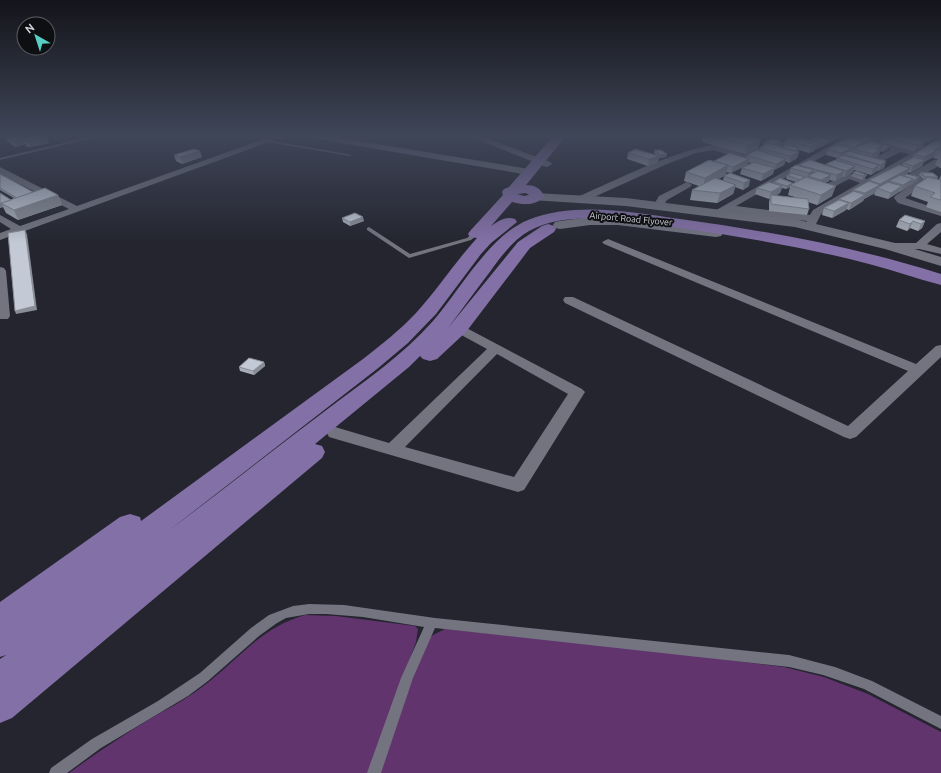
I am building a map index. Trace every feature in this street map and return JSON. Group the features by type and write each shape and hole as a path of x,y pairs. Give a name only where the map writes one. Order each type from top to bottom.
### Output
{"main road":[{"path":"526,195 535,171"},
{"path":"0,706 330,414 362,356 414,309 480,230 526,195 535,171"},
{"path":"0,619 330,414 417,367 459,328 524,245 556,226 526,195"},
{"name":"Airport Road Flyover","path":"330,414 370,364 419,322 479,247 491,235 504,225 517,218 550,210 612,208 749,225 851,245 941,271"},
{"name":"Airport Road Flyover","path":"330,414 402,363 442,322 507,239 516,231 536,222 559,217 580,215 623,217 747,233 819,246 883,262 941,280"},
{"path":"0,642 293,422 330,414"},
{"path":"0,679 217,507 330,414"}],"street":[{"path":"2,171 73,207"},
{"path":"0,232 176,171"},
{"path":"0,237 180,171"},
{"path":"579,200 644,171"},
{"path":"721,210 789,171"},
{"path":"811,222 817,212 822,208 888,171"},
{"path":"921,171 914,175 921,183 899,198 902,201 941,214"},
{"path":"822,190 848,176 868,182"},
{"path":"658,206 663,198 687,184"},
{"path":"811,186 843,197"},
{"path":"526,195 721,210 811,222 941,262"},
{"path":"808,204 822,208"},
{"path":"0,218 15,227"},
{"path":"556,226 590,221 618,221 763,239 851,258 905,272 941,284"},
{"path":"919,246 941,226"},
{"path":"608,242 918,370"},
{"path":"890,246 919,246 941,250"},
{"path":"0,271 3,316"},
{"path":"569,300 850,433 941,349"},
{"path":"330,414 394,449 518,485 577,392 459,328"},
{"path":"394,449 496,348"}],"lane":[{"path":"369,229 409,256 439,248 480,230"},
{"path":"56,773 68,763 110,735 193,687 223,662 250,636 273,621 292,612 308,609 340,610 432,622 789,661 818,667 879,690 941,723"},
{"path":"374,773 407,675 416,653 432,622"}],"shaded area":[{"path":"305,615 336,616 415,626 418,629 416,642 369,773 69,773 129,732 196,692 250,646 275,628"},
{"path":"445,629 655,651 784,667 824,677 868,694 941,732 941,773 380,773 416,665 428,639"}],"building":[{"path":"688,171 717,171 705,178 686,172"},
{"path":"753,171 769,171 763,174"},
{"path":"818,171 831,175 821,180 808,176"},
{"path":"822,171 844,171 837,175"},
{"path":"856,171 867,175 863,176 853,173"},
{"path":"887,171 904,171 880,184 869,180"},
{"path":"921,172 933,173 938,177 925,177"},
{"path":"730,173 750,180 744,183 724,176"},
{"path":"791,173 805,177 800,180 787,175"},
{"path":"0,174 33,192 17,198 0,188"},
{"path":"907,174 919,177 912,181 913,179 903,176"},
{"path":"900,175 913,179 903,185 889,181"},
{"path":"806,177 836,186 821,195 790,185"},
{"path":"928,177 941,180 941,200 930,197 935,193 915,186"},
{"path":"715,178 736,185 720,193 692,190"},
{"path":"780,178 793,183 787,186 774,182"},
{"path":"869,181 880,185 865,193 853,190"},
{"path":"769,182 782,186 771,192 757,188"},
{"path":"888,182 902,186 891,193 877,188"},
{"path":"45,188 58,195 14,210 1,203"},
{"path":"854,191 865,195 851,203 839,199"},
{"path":"0,193 11,200 0,204"},
{"path":"771,195 808,199 809,209 771,204"},
{"path":"839,200 849,203 834,211 824,208"},
{"path":"355,213 363,217 350,222 342,218"},
{"path":"905,215 925,221 921,224 913,221 910,224 899,220"},
{"path":"25,230 35,306 15,311 8,233"},
{"path":"249,358 264,362 253,371 239,367"}]}
